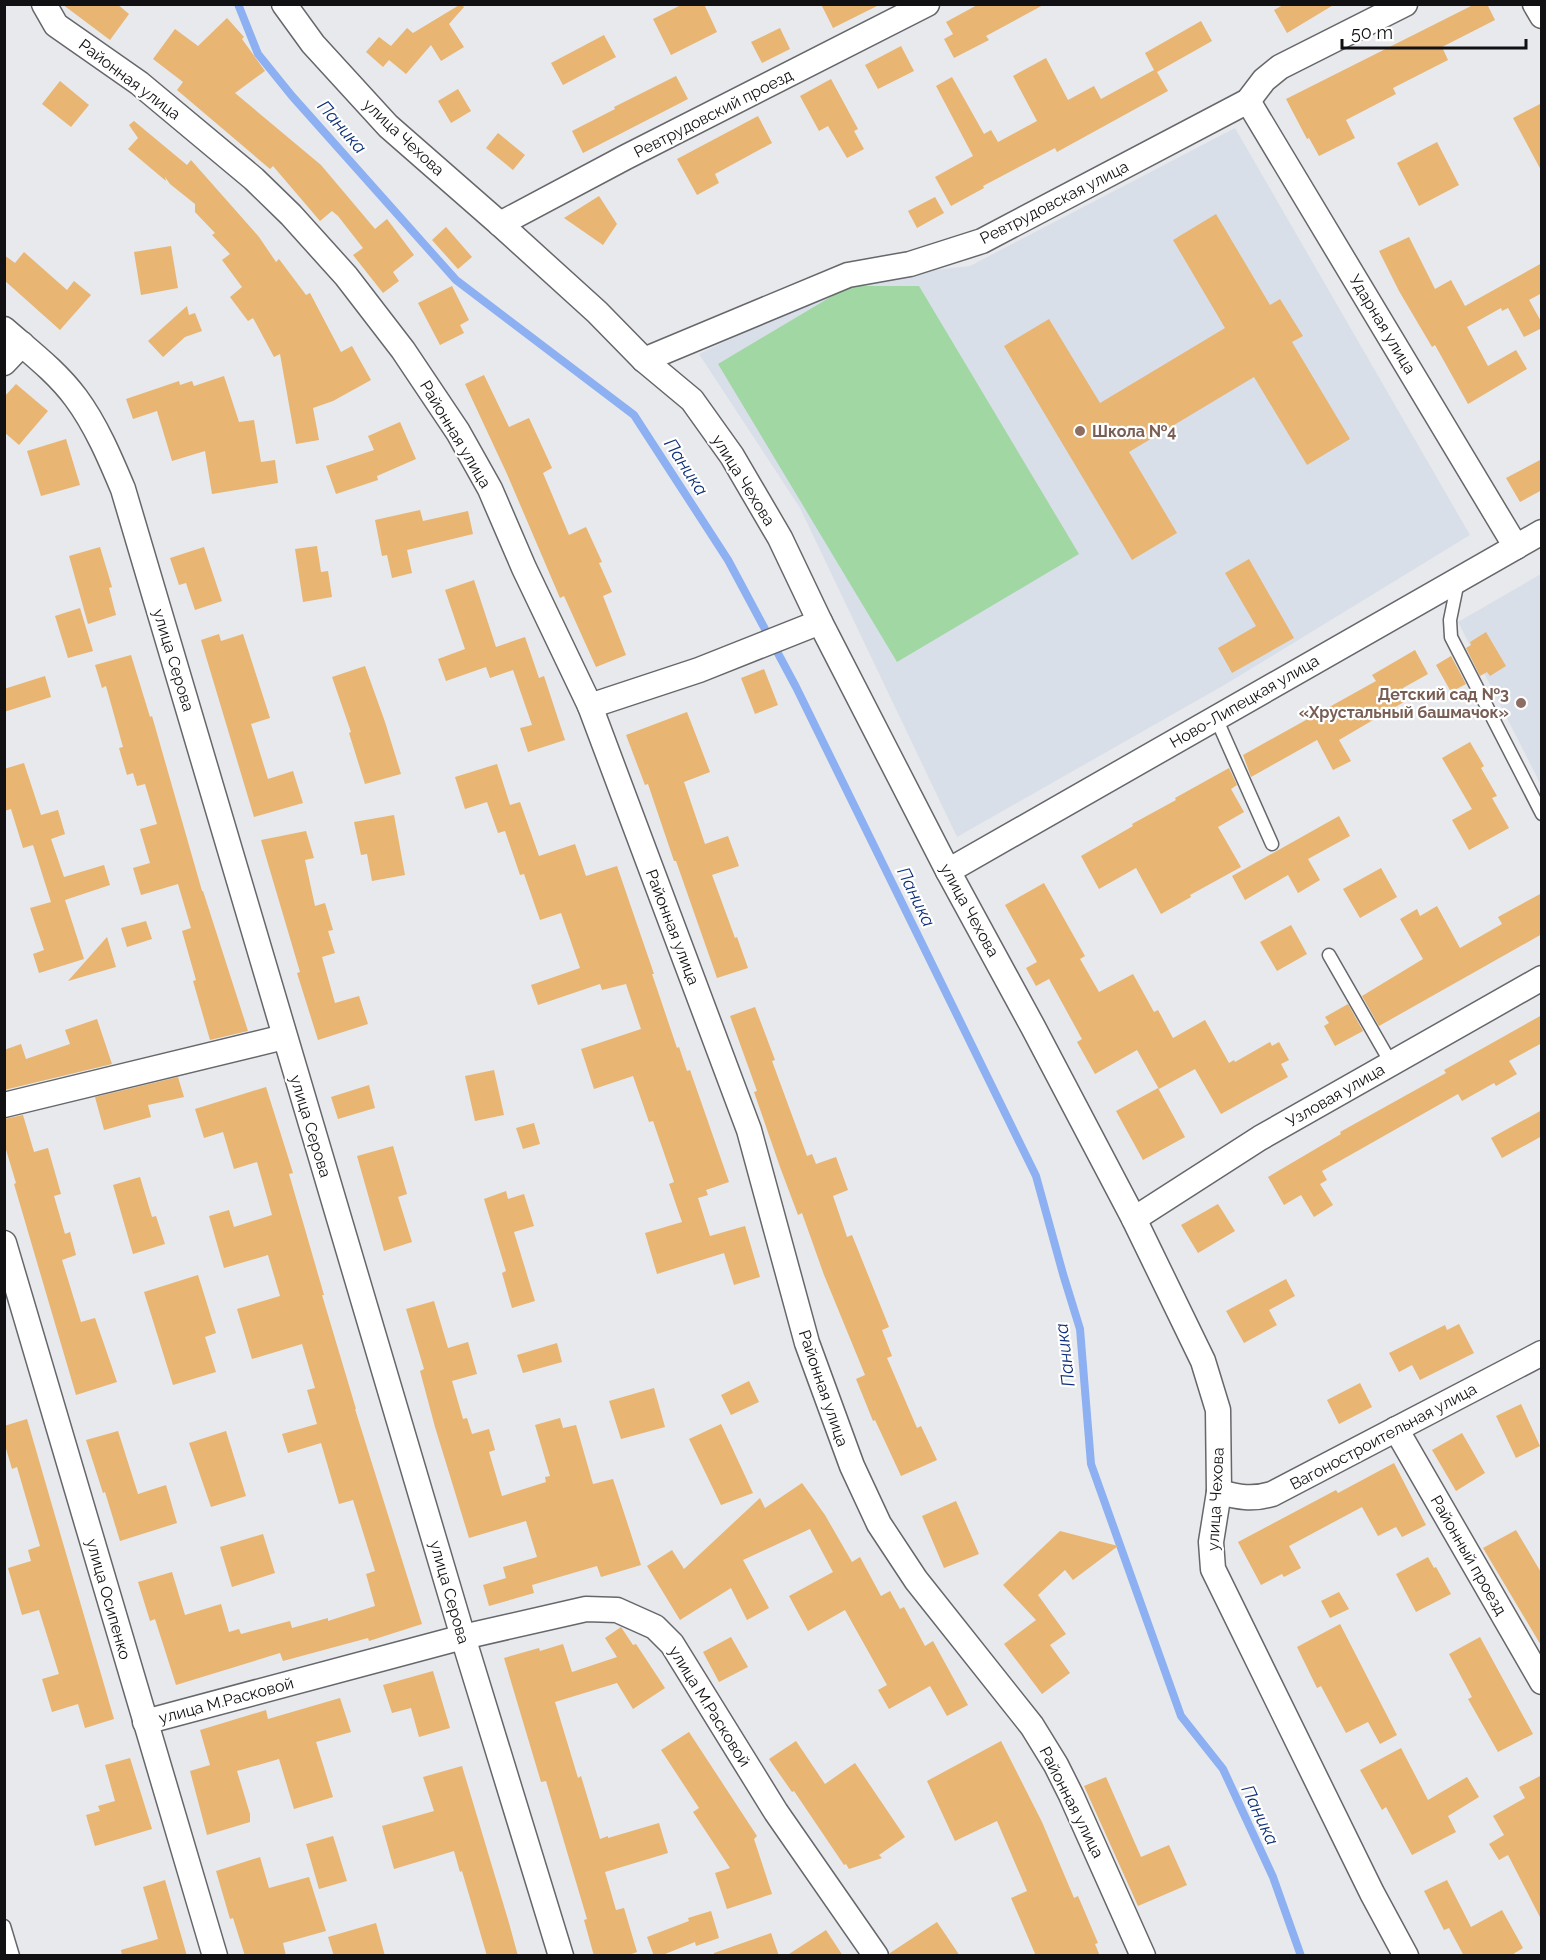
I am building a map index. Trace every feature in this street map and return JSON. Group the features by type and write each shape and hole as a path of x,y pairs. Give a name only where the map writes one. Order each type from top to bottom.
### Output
{"street":[{"name":"Районная улица","path":"44,4 56,25 139,82 254,179 291,215 346,276 403,350 458,432 490,489 524,568 590,706 749,1130 807,1343 852,1466 879,1524 916,1580 1032,1726 1056,1765 1143,1956"},
{"name":"улица Чехова","path":"285,4 313,44 388,126 597,312 644,360 692,400 732,456 780,538 820,622 948,871 1134,1219 1203,1361 1218,1410 1219,1492 1211,1542 1212,1569 1367,1883 1407,1956"},
{"name":"Ревтрудовский проезд","path":"500,224 626,157 927,4"},
{"name":"Ревтрудовская улица","path":"644,360 848,275 910,264 982,241 1248,101 1264,80 1280,67 1405,4"},
{"path":"1535,4 1542,16"},
{"name":"Ударная улица","path":"1248,101 1516,547"},
{"path":"4,363 13,337"},
{"name":"улица Серова","path":"13,337 48,367 76,398 107,451 123,489 463,1637 561,1956"},
{"name":"Ново-Липецкая улица","path":"948,871 1542,532"},
{"path":"590,706 699,670 820,622"},
{"name":"Узловая улица","path":"1134,1219 1260,1137 1542,978"},
{"path":"4,1105 284,1037"},
{"name":"улица Осипенко","path":"4,1243 215,1956"},
{"name":"Вагоностроительная улица","path":"1219,1492 1240,1498 1256,1498 1272,1494 1542,1353"},
{"name":"Районный проезд","path":"1396,1429 1542,1682"},
{"name":"улица М.Расковой","path":"145,1722 463,1637 586,1609 617,1611 655,1627 672,1644 776,1812 876,1956"}],"lane":[{"path":"1458,579 1450,620 1451,637 1542,814"},
{"path":"1216,717 1272,844"},
{"path":"1329,955 1391,1063"},
{"path":"4,1926 13,1956"}],"shaded area":[{"name":"Школа №4","path":"1235,128 1470,535 1226,684 957,837 800,508 699,354 855,279 970,266"},
{"name":"Детский сад №3 «Хрустальный башмачок»","path":"1541,574 1541,785 1458,622"}],"green space":[{"path":"849,286 919,286 1079,554 897,662 718,364"}],"building":[{"path":"62,4 117,4 129,14 110,40"},
{"path":"461,4 464,7 449,24 464,47 441,61 431,45 406,74 389,60 383,67 366,52 379,37 391,46 407,28 413,33"},
{"path":"683,4 704,4 717,32 671,55 653,19"},
{"path":"821,4 881,4 833,28"},
{"path":"979,4 1045,4 986,36 989,40 954,58 944,39 953,34 946,22"},
{"path":"1285,4 1335,4 1287,33 1274,10"},
{"path":"1475,4 1487,4 1495,20 1442,47 1448,60 1393,88 1396,94 1346,120 1355,138 1319,156 1309,138 1307,139 1286,99"},
{"path":"227,18 244,37 242,39 265,71 235,93 321,165 375,229 387,219 414,255 393,272 399,281 383,293 353,255 363,248 338,216 332,211 320,221 273,166 270,169 177,90 183,82 153,59 175,29 198,46"},
{"path":"1201,21 1212,41 1157,72 1168,91 1057,152 1055,148 983,186 984,188 951,206 935,177 973,156 936,86 952,77 984,134 991,130 998,142 1037,121 1013,76 1046,58 1068,100 1094,86 1101,99 1154,70 1145,53"},
{"path":"780,28 790,49 762,63 751,42"},
{"path":"604,35 616,57 563,85 551,63"},
{"path":"901,46 914,71 878,89 865,65"},
{"path":"676,76 688,99 583,153 572,131"},
{"path":"831,79 858,129 854,131 864,149 847,158 828,126 819,131 800,96"},
{"path":"60,81 89,105 71,127 42,104"},
{"path":"458,89 471,111 451,123 438,101"},
{"path":"1542,103 1542,172 1513,118"},
{"path":"758,116 772,143 715,174 719,183 697,195 677,159"},
{"path":"134,121 187,165 191,160 259,237 276,262 279,259 306,295 310,293 341,352 352,346 371,380 333,401 313,408 319,440 296,444 280,354 274,357 253,318 248,321 230,297 242,287 222,260 230,254 212,235 215,233 195,212 195,204 170,184 165,177 166,181 128,149 138,138 129,125"},
{"path":"498,133 525,155 513,170 486,148"},
{"path":"1437,142 1459,185 1419,206 1397,163"},
{"path":"599,196 617,224 603,245 564,218"},
{"path":"935,197 944,213 917,228 908,211"},
{"path":"1216,214 1270,305 1280,299 1303,336 1292,342 1350,439 1307,465 1254,377 1129,452 1177,533 1132,560 1004,346 1049,319 1100,403 1225,328 1173,240"},
{"path":"446,227 472,257 458,269 432,240"},
{"path":"1409,237 1435,289 1451,280 1465,306 1542,263 1542,293 1529,300 1542,323 1542,328 1524,337 1508,308 1502,311 1501,308 1467,327 1488,366 1516,350 1527,369 1468,404 1435,345 1432,347 1399,291 1379,251"},
{"path":"171,246 178,288 141,295 134,252"},
{"path":"24,252 67,290 74,281 91,295 60,330 4,280 4,255 15,263"},
{"path":"452,286 469,320 460,325 464,333 440,345 418,303"},
{"path":"187,306 189,315 195,313 202,331 185,337 163,357 148,341"},
{"path":"484,375 509,427 529,418 552,468 543,473 569,535 586,527 602,562 599,563 612,592 603,596 626,655 596,667 564,596 560,598 507,474 465,384"},
{"path":"224,376 239,422 254,420 261,462 275,460 278,483 212,494 205,451 172,461 157,411 133,419 126,399 179,381 180,385 192,381 194,386"},
{"path":"16,384 48,411 19,445 4,432 4,397"},
{"path":"400,422 416,459 377,476 378,480 336,494 326,466 374,450 368,436"},
{"path":"66,439 80,485 41,496 27,451"},
{"path":"1542,459 1542,490 1520,502 1506,478"},
{"path":"420,510 423,521 468,511 473,534 407,550 412,573 392,578 387,555 382,556 375,520"},
{"path":"317,546 321,572 328,571 332,597 303,602 295,549"},
{"path":"100,547 112,587 109,588 116,615 88,624 69,556"},
{"path":"204,547 222,601 195,610 186,583 179,585 170,558"},
{"path":"1249,559 1294,638 1232,673 1218,648 1256,626 1225,573"},
{"path":"474,580 496,647 525,637 539,678 544,676 565,740 528,752 520,728 532,725 513,670 490,678 486,667 446,681 438,659 465,649 445,590"},
{"path":"80,608 93,651 68,658 55,616"},
{"path":"1486,632 1506,666 1490,676 1487,672 1480,676 1466,648 1471,645 1470,642"},
{"path":"219,634 221,641 243,634 270,718 251,724 268,779 293,771 303,803 254,817 201,640"},
{"path":"1415,650 1428,674 1403,688 1409,699 1339,740 1351,761 1333,770 1317,740 1251,777 1243,755 1376,681 1372,675"},
{"path":"131,655 150,717 152,716 202,891 248,1031 210,1040 182,931 191,928 178,884 141,895 133,868 150,863 140,829 157,824 145,784 137,786 133,773 127,775 119,748 123,747 106,686 102,688 95,665"},
{"path":"1451,656 1466,684 1451,692 1436,665"},
{"path":"365,666 401,774 365,784 349,733 351,732 332,677"},
{"path":"764,669 778,705 755,714 741,678"},
{"path":"45,676 51,697 4,712 4,689"},
{"path":"687,712 710,772 684,782 705,844 728,836 739,866 712,875 748,968 717,978 648,784 645,785 626,735"},
{"path":"1470,742 1497,796 1492,798 1509,828 1469,850 1452,820 1472,809 1442,758"},
{"path":"24,763 41,815 58,810 65,834 51,839 64,877 104,865 110,885 65,900 84,959 39,973 33,954 44,950 30,908 51,902 33,845 23,848 11,809 4,811 4,769"},
{"path":"497,764 510,805 520,802 539,856 575,844 586,876 617,866 677,1048 679,1047 687,1071 690,1070 729,1182 706,1190 708,1195 698,1198 710,1236 745,1226 760,1277 734,1285 724,1253 657,1274 645,1233 682,1222 669,1184 674,1182 653,1121 649,1122 633,1076 594,1089 581,1049 641,1029 626,984 602,990 600,984 538,1005 531,985 580,968 561,913 540,920 524,874 520,875 505,831 498,833 487,802 465,809 455,777"},
{"path":"1229,768 1237,785 1231,789 1244,812 1218,827 1241,867 1161,914 1136,868 1099,889 1081,856 1176,800 1175,798"},
{"path":"394,815 405,875 372,881 367,854 361,855 354,822"},
{"path":"1339,816 1350,836 1308,859 1320,880 1298,893 1288,875 1245,900 1232,876"},
{"path":"306,831 314,858 305,860 315,906 325,903 333,930 328,931 335,953 322,957 335,1003 359,996 368,1024 318,1040 297,973 300,972 261,840"},
{"path":"1381,868 1397,897 1360,918 1343,889"},
{"path":"1044,883 1085,956 1080,959 1099,992 1133,974 1154,1012 1158,1010 1173,1038 1205,1020 1229,1063 1234,1060 1235,1062 1270,1042 1272,1046 1279,1042 1289,1060 1281,1064 1288,1077 1221,1114 1195,1069 1159,1089 1137,1050 1095,1074 1077,1042 1082,1039 1049,979 1036,986 1026,968 1037,962 1005,905"},
{"path":"1542,893 1542,934 1379,1026 1362,996 1423,959 1400,919 1417,909 1420,916 1437,906 1460,948 1502,924 1498,917"},
{"path":"146,921 152,939 127,947 121,928"},
{"path":"1291,925 1307,954 1277,971 1260,942"},
{"path":"107,937 116,967 68,981"},
{"path":"1348,1004 1363,1031 1335,1046 1324,1026 1329,1023 1325,1017"},
{"path":"755,1007 807,1156 812,1154 816,1164 836,1157 848,1190 833,1196 847,1237 852,1235 889,1327 882,1330 892,1356 887,1358 917,1428 921,1426 937,1460 901,1476 875,1420 873,1421 856,1379 865,1375 824,1275 802,1213 798,1215 754,1092 757,1091 730,1016"},
{"path":"1542,1015 1542,1043 1509,1061 1517,1074 1496,1086 1494,1083 1462,1101 1458,1094 1322,1171 1327,1180 1320,1184 1333,1205 1314,1217 1301,1195 1284,1205 1268,1177 1341,1134 1340,1132 1446,1073 1444,1070"},
{"path":"97,1019 112,1064 4,1090 4,1050 21,1044 26,1059 70,1044 65,1030"},
{"path":"494,1070 504,1115 475,1121 465,1076"},
{"path":"178,1077 184,1097 148,1105 151,1117 104,1130 95,1097"},
{"path":"369,1085 375,1108 338,1119 331,1097"},
{"path":"266,1087 293,1173 289,1174 355,1409 422,1624 369,1641 368,1638 283,1661 280,1653 176,1685 155,1619 150,1621 138,1582 172,1572 185,1615 221,1604 229,1632 239,1629 241,1634 290,1621 292,1628 328,1618 328,1621 375,1606 366,1574 375,1571 353,1500 339,1504 321,1443 288,1453 282,1434 317,1424 307,1390 315,1388 302,1344 252,1359 237,1309 280,1296 268,1255 224,1268 209,1216 229,1210 234,1227 272,1215 257,1162 234,1169 223,1132 204,1138 195,1109"},
{"path":"1158,1088 1185,1137 1143,1160 1116,1111"},
{"path":"1542,1110 1542,1136 1502,1158 1491,1138"},
{"path":"23,1115 34,1152 48,1148 61,1194 54,1196 65,1234 70,1232 76,1255 62,1260 81,1322 95,1318 117,1382 76,1395 4,1143 4,1119"},
{"path":"534,1123 540,1144 523,1149 516,1128"},
{"path":"393,1146 407,1194 398,1197 412,1242 384,1251 357,1156"},
{"path":"140,1177 152,1217 156,1216 165,1244 133,1254 113,1185"},
{"path":"506,1191 508,1199 524,1194 534,1226 514,1232 535,1301 512,1308 502,1273 506,1271 484,1199"},
{"path":"1218,1204 1235,1231 1198,1253 1181,1225"},
{"path":"198,1275 216,1333 205,1337 216,1372 173,1385 144,1292"},
{"path":"1286,1279 1295,1296 1269,1310 1277,1325 1244,1343 1226,1311"},
{"path":"434,1301 448,1348 468,1342 477,1374 452,1381 463,1419 467,1418 472,1434 489,1429 495,1450 489,1452 502,1496 546,1482 545,1477 550,1476 535,1425 560,1418 563,1428 576,1425 593,1484 613,1479 641,1565 601,1577 597,1566 532,1585 534,1593 489,1606 483,1585 506,1578 503,1567 537,1557 526,1521 469,1538 435,1427 420,1371 424,1369 406,1309"},
{"path":"1459,1324 1474,1353 1420,1380 1412,1365 1399,1372 1389,1353 1445,1325 1447,1330"},
{"path":"557,1343 562,1362 523,1373 517,1355"},
{"path":"749,1381 759,1402 731,1415 721,1395"},
{"path":"1360,1383 1372,1407 1339,1424 1327,1400"},
{"path":"654,1388 665,1427 621,1439 609,1401"},
{"path":"1521,1404 1540,1446 1516,1458 1496,1416"},
{"path":"27,1419 114,1719 85,1728 78,1704 52,1712 42,1679 59,1674 39,1610 22,1615 8,1568 31,1561 28,1550 40,1546 17,1467 12,1469 4,1442 4,1426"},
{"path":"721,1424 753,1493 721,1505 689,1439"},
{"path":"118,1431 138,1494 166,1485 177,1523 120,1541 86,1440"},
{"path":"226,1431 246,1496 211,1507 189,1443"},
{"path":"1462,1433 1485,1473 1456,1491 1432,1450"},
{"path":"1394,1463 1426,1525 1402,1537 1396,1527 1378,1536 1362,1507 1289,1546 1301,1568 1284,1577 1282,1574 1261,1585 1238,1542 1336,1490 1338,1493"},
{"path":"802,1483 825,1515 852,1562 860,1557 881,1596 890,1591 900,1609 904,1607 925,1646 933,1641 968,1705 947,1716 930,1686 889,1709 878,1690 887,1685 845,1610 808,1631 789,1596 833,1572 810,1529 743,1560 769,1608 747,1620 731,1588 680,1620 647,1566 672,1550 684,1569 760,1498 765,1508"},
{"path":"956,1501 979,1554 944,1568 922,1516"},
{"path":"1516,1530 1542,1574 1542,1647 1483,1548"},
{"path":"1060,1531 1118,1546 1073,1580 1065,1570 1038,1595 1066,1634 1050,1645 1070,1673 1042,1694 1004,1644 1036,1620 1003,1585"},
{"path":"263,1534 275,1573 232,1587 220,1547"},
{"path":"1428,1557 1451,1594 1416,1612 1396,1574"},
{"path":"1339,1592 1349,1609 1330,1618 1321,1601"},
{"path":"1340,1624 1397,1735 1380,1744 1368,1722 1346,1733 1321,1686 1317,1688 1297,1647"},
{"path":"621,1627 633,1645 636,1644 665,1688 633,1709 617,1683 555,1702 578,1778 581,1776 600,1839 659,1823 668,1853 605,1872 616,1910 624,1908 637,1952 626,1956 594,1956 584,1920 587,1919 546,1781 541,1782 504,1658 563,1644 572,1672 617,1657 605,1638"},
{"path":"731,1637 748,1667 719,1682 703,1652"},
{"path":"1480,1637 1533,1734 1498,1752 1468,1699 1472,1697 1449,1654"},
{"path":"433,1671 450,1728 419,1737 411,1708 392,1713 383,1685"},
{"path":"340,1698 351,1732 316,1742 333,1797 294,1809 279,1759 237,1771 250,1814 250,1822 207,1835 190,1771 210,1765 200,1730 266,1710 268,1719"},
{"path":"689,1732 757,1836 754,1839 772,1894 727,1909 715,1873 730,1868 693,1812 699,1808 661,1750"},
{"path":"796,1741 825,1784 855,1763 905,1837 879,1855 882,1858 849,1869 846,1864 844,1865 794,1791 792,1792 769,1759"},
{"path":"1001,1741 1042,1822 1074,1898 1078,1896 1098,1943 1095,1944 1100,1956 1036,1956 1011,1898 1027,1891 997,1821 955,1841 927,1781"},
{"path":"1401,1748 1428,1800 1467,1777 1479,1797 1448,1816 1456,1832 1412,1855 1386,1807 1382,1810 1360,1770"},
{"path":"130,1758 152,1829 95,1846 86,1815 100,1811 98,1806 115,1801 105,1765"},
{"path":"462,1766 518,1956 487,1956 454,1851 394,1869 382,1826 434,1811 423,1777"},
{"path":"1542,1775 1542,1921 1508,1855 1499,1860 1489,1844 1504,1835 1493,1816 1525,1798 1519,1787"},
{"path":"1106,1777 1141,1857 1169,1845 1187,1885 1138,1906 1084,1786"},
{"path":"333,1836 347,1881 319,1889 306,1844"},
{"path":"260,1857 269,1888 309,1877 326,1931 283,1943 286,1956 245,1956 233,1918 230,1919 216,1871"},
{"path":"165,1880 187,1956 122,1956 121,1950 158,1939 143,1887"},
{"path":"1447,1880 1471,1927 1502,1910 1523,1948 1510,1956 1464,1956 1449,1928 1444,1930 1424,1891"},
{"path":"711,1911 719,1938 696,1946 695,1942 660,1956 654,1956 647,1937 689,1921 688,1918"},
{"path":"937,1922 960,1956 890,1956 890,1953"},
{"path":"376,1923 385,1956 334,1956 328,1937"},
{"path":"826,1930 843,1956 786,1956"},
{"path":"771,1933 779,1956 714,1956 714,1953"}],"waterway":[{"name":"Паника","path":"238,4 258,54 292,96 456,280 634,415 728,560 796,687 1036,1176 1080,1329 1091,1464 1181,1716 1223,1769 1273,1877 1301,1956"}],"place":[{"name":"Школа №4","path":"1080,431"},
{"name":"Детский сад №3 «Хрустальный башмачок»","path":"1521,703"}]}
